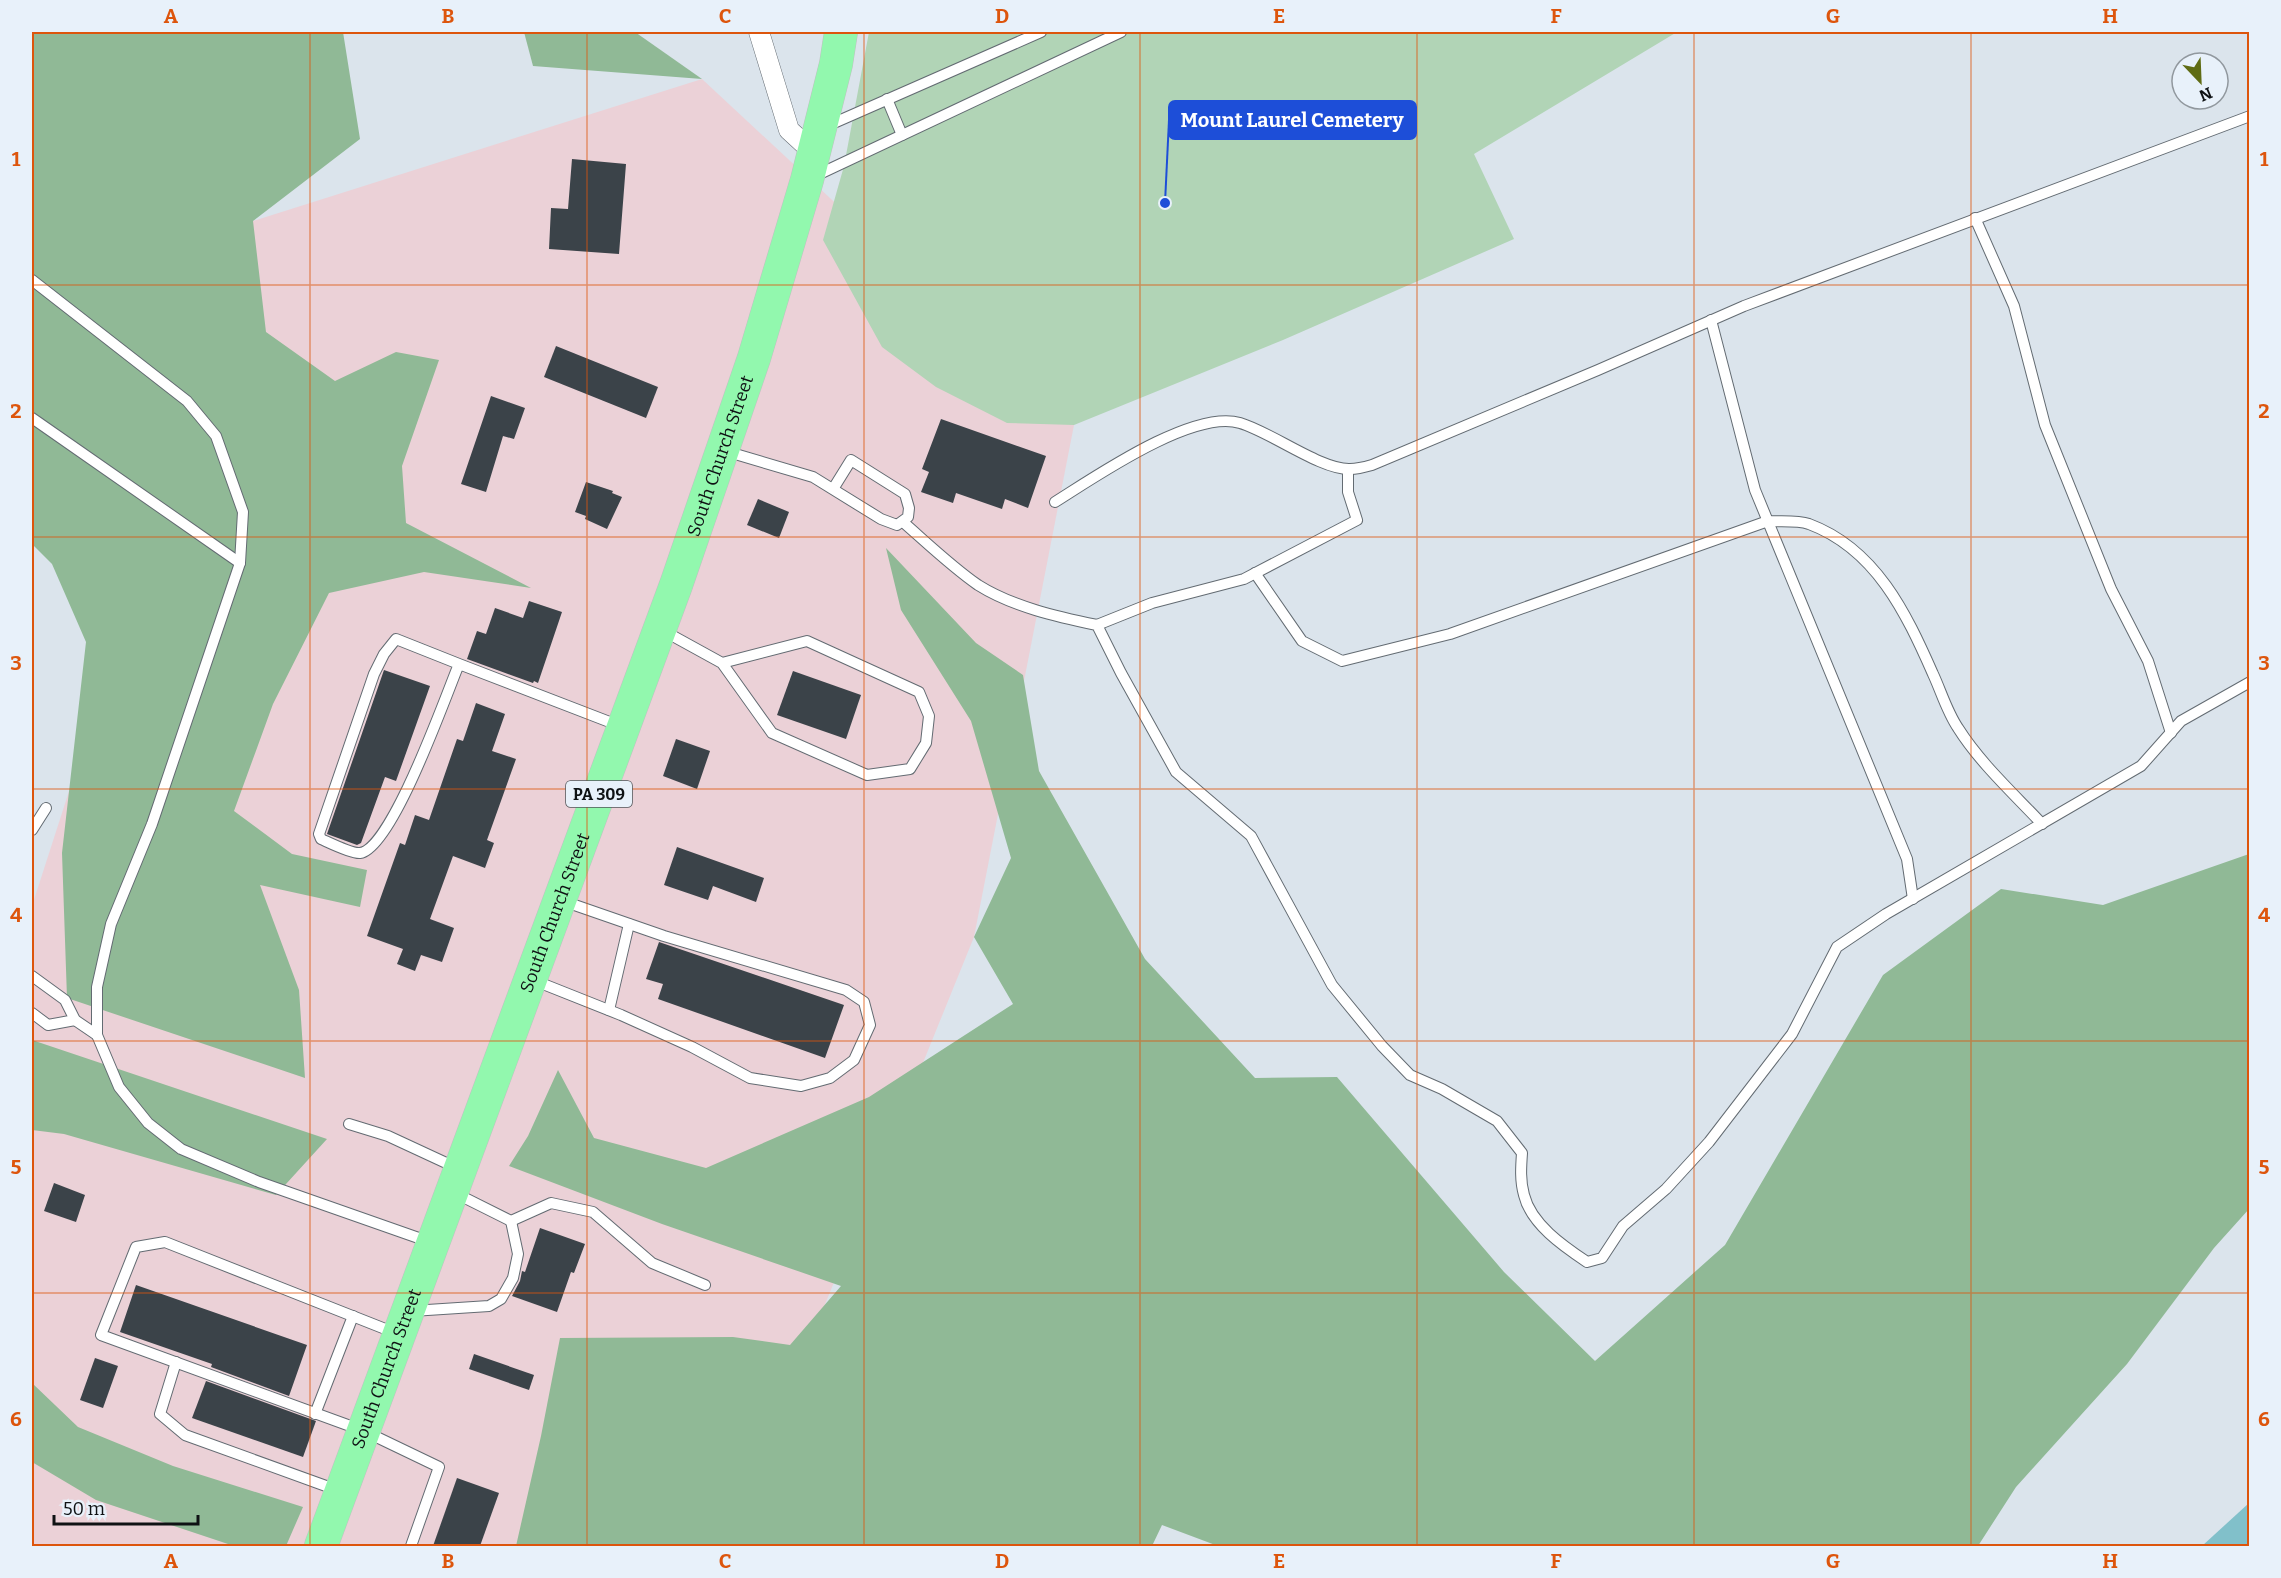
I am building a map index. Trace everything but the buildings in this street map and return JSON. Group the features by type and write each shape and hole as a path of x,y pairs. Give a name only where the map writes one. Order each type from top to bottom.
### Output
{"highway":[{"name":"South Church Street","path":"321,1546 660,628 754,358 814,154 836,64 841,32"}],"street":[{"path":"759,32 789,130 814,154"}],"lane":[{"path":"814,154 887,99 1041,32"},
{"path":"814,154 902,135 1121,32"},
{"path":"887,99 902,135"},
{"path":"1054,502 1159,441 1196,425 1217,422 1239,423 1326,464 1348,469 1372,465 1744,306 2250,116"},
{"path":"1975,218 2014,306 2045,425 2111,589 2148,661 2171,733"},
{"path":"32,280 187,401 216,436 243,512 240,563 152,825 111,924 97,987 97,1035 119,1087 148,1123 181,1149 259,1182 433,1243"},
{"path":"1711,320 1755,490 1907,859 1913,899"},
{"path":"32,418 240,563"},
{"path":"722,450 813,477 832,489 881,519 897,525 908,517 909,508 905,494 851,460 832,489"},
{"path":"903,522 978,585 1009,600 1067,619 1097,625 1152,603 1244,579 1357,520 1348,492 1348,469"},
{"path":"1255,573 1302,641 1342,661 1450,634 1768,521 1808,524 1844,544 1869,562 1893,594 1925,655 1957,727 1987,765 2042,824"},
{"path":"1097,625 1176,772 1251,836 1332,985 1382,1046 1410,1075 1442,1089 1497,1121 1522,1153 1521,1179 1524,1197 1544,1231 1587,1262 1602,1258 1623,1226 1666,1188 1708,1142 1792,1034 1838,947 1913,899 2141,766 2181,721 2250,682"},
{"path":"660,628 722,663 771,733 867,775 910,770 926,743 929,716 918,692 807,642 722,663"},
{"path":"459,664 405,797 378,840 368,850 359,853 321,839 319,834 374,674 384,654 396,639 623,727"},
{"path":"32,830 46,808"},
{"path":"530,980 609,1010 692,1047 750,1078 801,1086 830,1078 854,1060 870,1025 864,1002 846,990 629,924 560,900"},
{"path":"609,1010 629,924"},
{"path":"32,976 65,1000 75,1020 97,1035"},
{"path":"32,1013 48,1025 75,1020"},
{"path":"349,1124 388,1136 511,1221 518,1254 513,1278 501,1299 489,1306 404,1323 353,1316 165,1242 136,1247 101,1335 364,1431 439,1467 411,1546"},
{"path":"511,1221 551,1203 593,1212 652,1263 705,1286"},
{"path":"315,1414 353,1316"},
{"path":"176,1362 160,1414 185,1435 342,1492"}],"shaded area":[{"path":"702,79 1074,425 974,937 727,1546 32,1546 32,906 253,221"}],"green space":[{"path":"32,32 343,32 360,139 253,221 266,332 335,381 396,352 439,360 402,466 406,523 531,588 424,572 329,593 273,704 234,811 292,854 367,870 360,907 260,885 299,990 305,1078 67,998 62,853 86,642 52,564 32,544"},
{"path":"524,32 635,32 702,79 533,66"},
{"path":"869,32 1677,32 1474,154 1514,239 1283,340 1074,425 1007,423 936,387 882,347 823,240 844,166"},
{"path":"886,548 976,643 1023,675 1039,771 1145,959 1255,1078 1337,1077 1504,1272 1595,1361 1725,1245 1883,975 2001,889 2103,905 2249,854 2249,1209 2214,1248 2127,1364 2016,1487 1978,1546 1218,1546 1162,1525 1152,1546 516,1546 560,1338 733,1337 790,1345 841,1286 662,1224 509,1166 528,1136 558,1070 594,1138 706,1168 869,1097 1013,1004 974,937 1011,858 971,721 901,610"},
{"path":"32,1040 327,1139 276,1195 64,1134 32,1130"},
{"path":"32,1383 78,1427 173,1466 303,1507 286,1546 234,1546 96,1500 32,1462"}],"water":[{"path":"2249,1503 2249,1546 2202,1546"}],"place":[{"name":"Mount Laurel Cemetery","path":"1165,203"}]}
